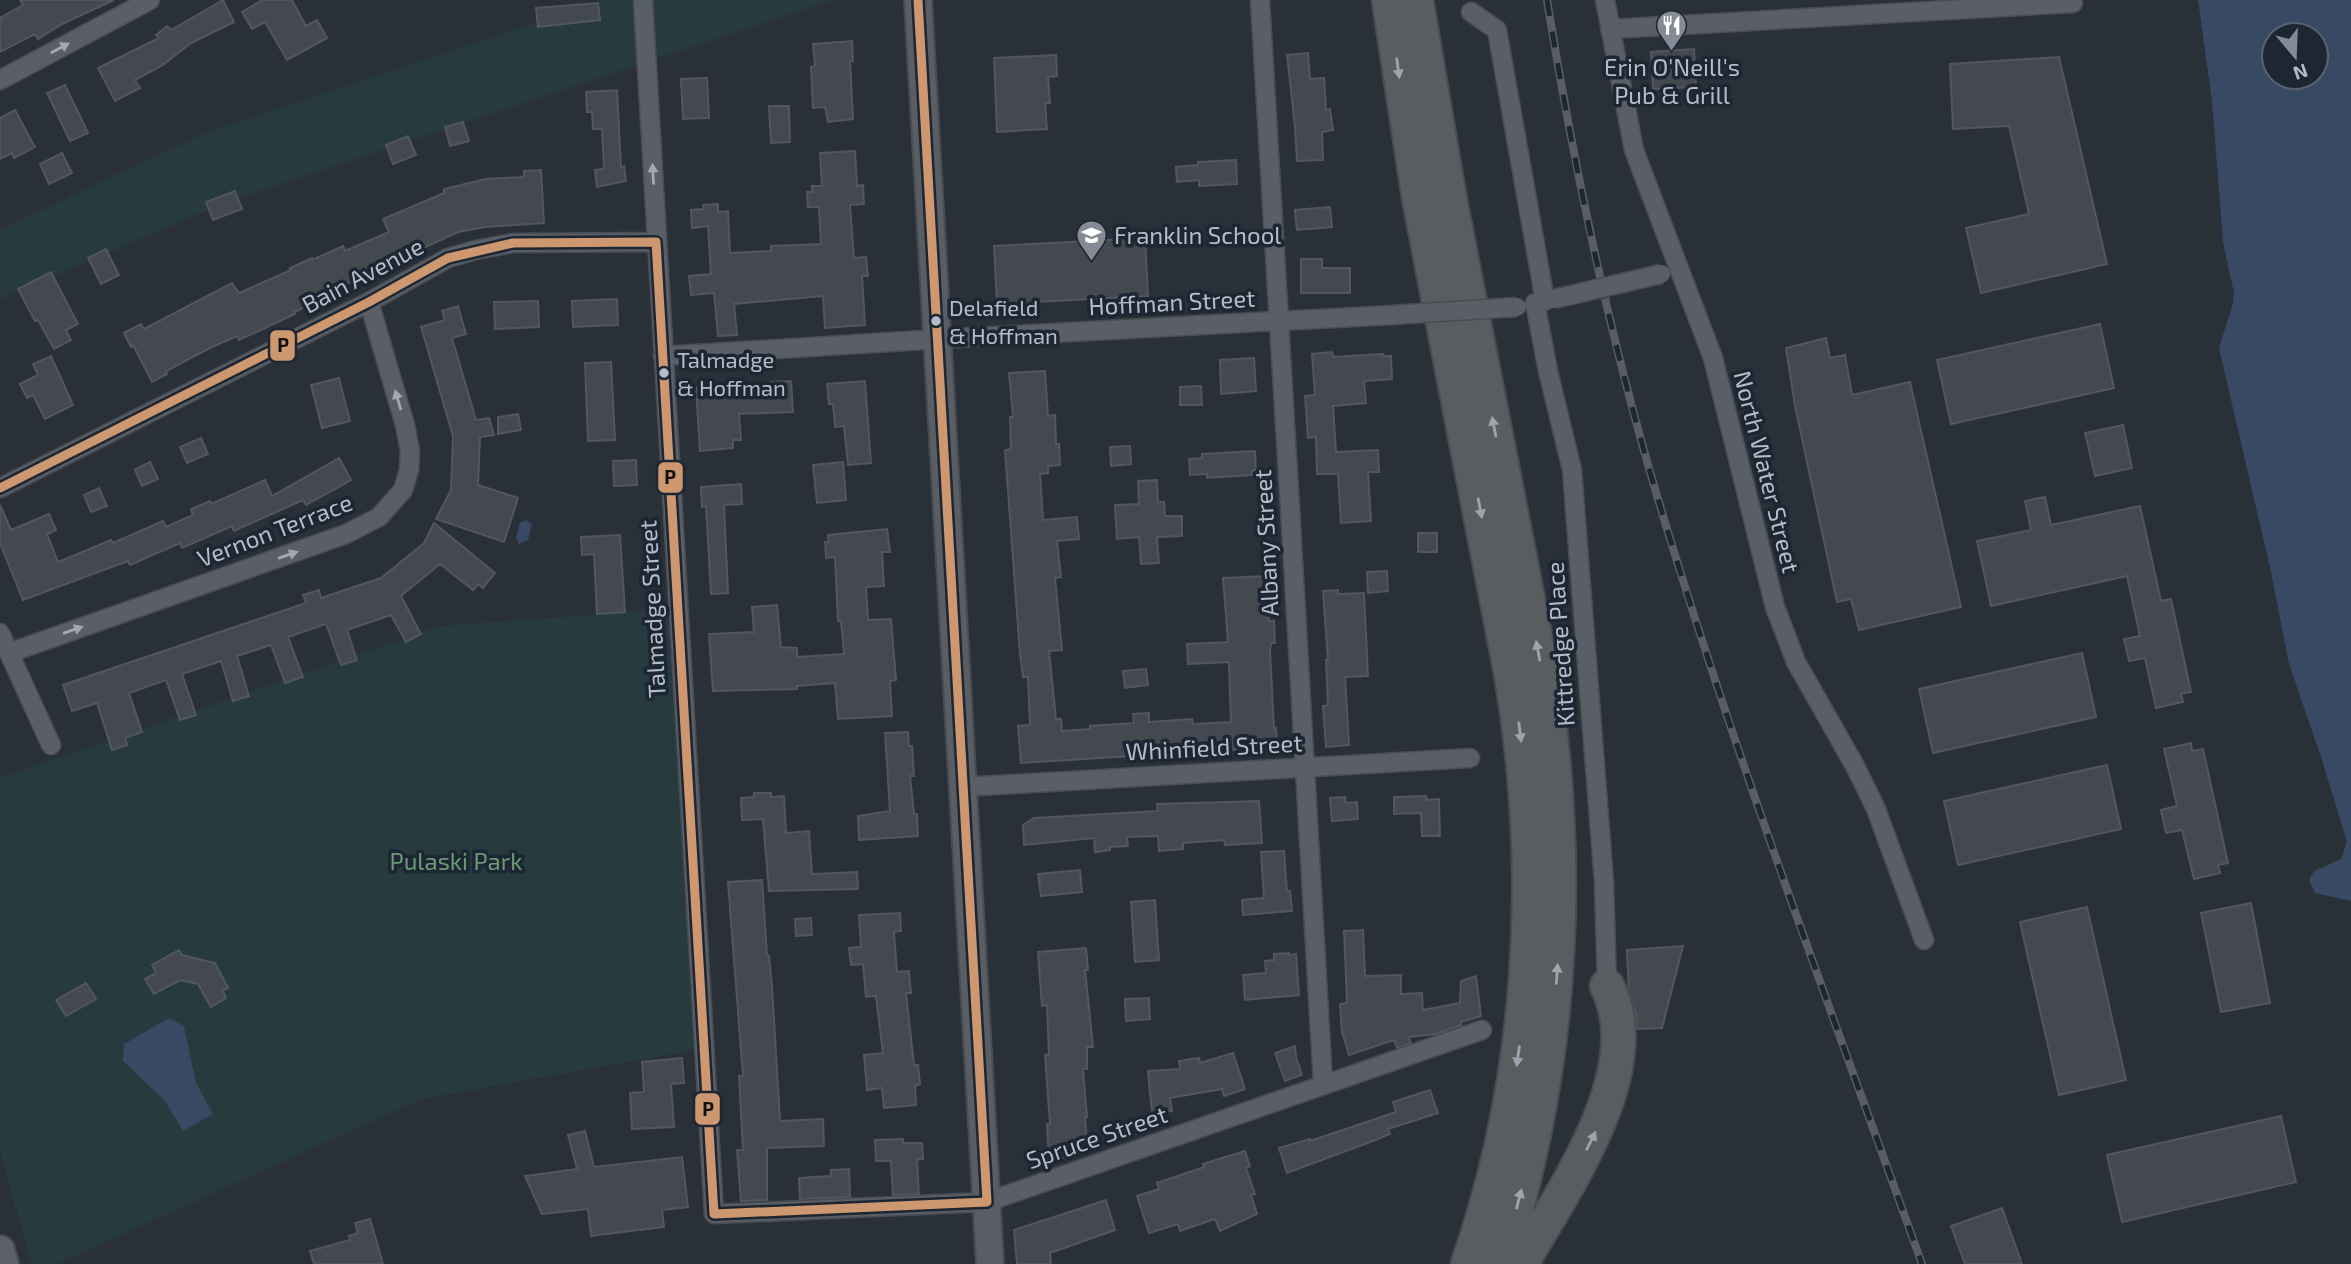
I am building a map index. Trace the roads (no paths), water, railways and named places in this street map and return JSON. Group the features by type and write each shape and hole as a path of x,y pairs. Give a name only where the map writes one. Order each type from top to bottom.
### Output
{"highway":[{"path":"1389,0 1419,198 1512,678 1527,803 1530,918 1521,1032 1501,1147 1468,1264"},
{"path":"1416,0 1445,177 1543,677 1559,817 1559,932 1551,1037 1533,1141 1500,1264"},
{"path":"1521,1264 1593,1136 1609,1095 1617,1047 1618,1013 1607,986"}],"main road":[{"path":"0,1250 4,1264"}],"street":[{"path":"0,80 150,0"},
{"name":"Talmadge Street","path":"643,0 714,1214"},
{"path":"918,0 990,1264"},
{"name":"Albany Street","path":"1260,0 1281,322 1303,767 1323,1084"},
{"name":"North Water Street","path":"1605,0 1634,150 1713,358 1766,579 1784,633 1811,690 1865,786 1886,834 1924,940"},
{"path":"1610,29 2073,3"},
{"name":"Kittredge Place","path":"1471,12 1497,30 1548,371 1572,470 1604,883 1607,986"},
{"name":"Bain Avenue","path":"0,488 369,302 448,258 513,243 656,242"},
{"name":"Hoffman Street","path":"663,356 939,338 1281,322 1538,303 1679,270"},
{"name":"Vernon Terrace","path":"9,653 346,534 379,517 403,490 409,470 410,451 369,302"},
{"path":"0,633 51,745"},
{"name":"Whinfield Street","path":"962,787 1470,758"},
{"name":"Spruce Street","path":"714,1214 987,1202 1482,1030"}],"water":[{"path":"2198,0 2351,0 2351,901 2315,893 2309,880 2314,871 2341,859 2347,842 2289,664 2271,572 2219,348 2234,293 2223,242 2212,101"},
{"path":"526,520 532,524 528,540 519,544 516,538 520,523"},
{"path":"169,1018 184,1026 196,1083 213,1114 183,1131 165,1101 123,1061 124,1044"}],"railway":[{"path":"1547,0 1594,251 1658,499 1751,787 1922,1264"}],"place":[{"name":"Erin O'Neill's Pub & Grill","path":"1672,53"},
{"name":"Franklin School","path":"1091,263"},
{"name":"Delafield & Hoffman","path":"936,321"},
{"name":"Talmadge & Hoffman","path":"664,373"}],"park label":[{"name":"Pulaski Park","path":"456,862"}]}
